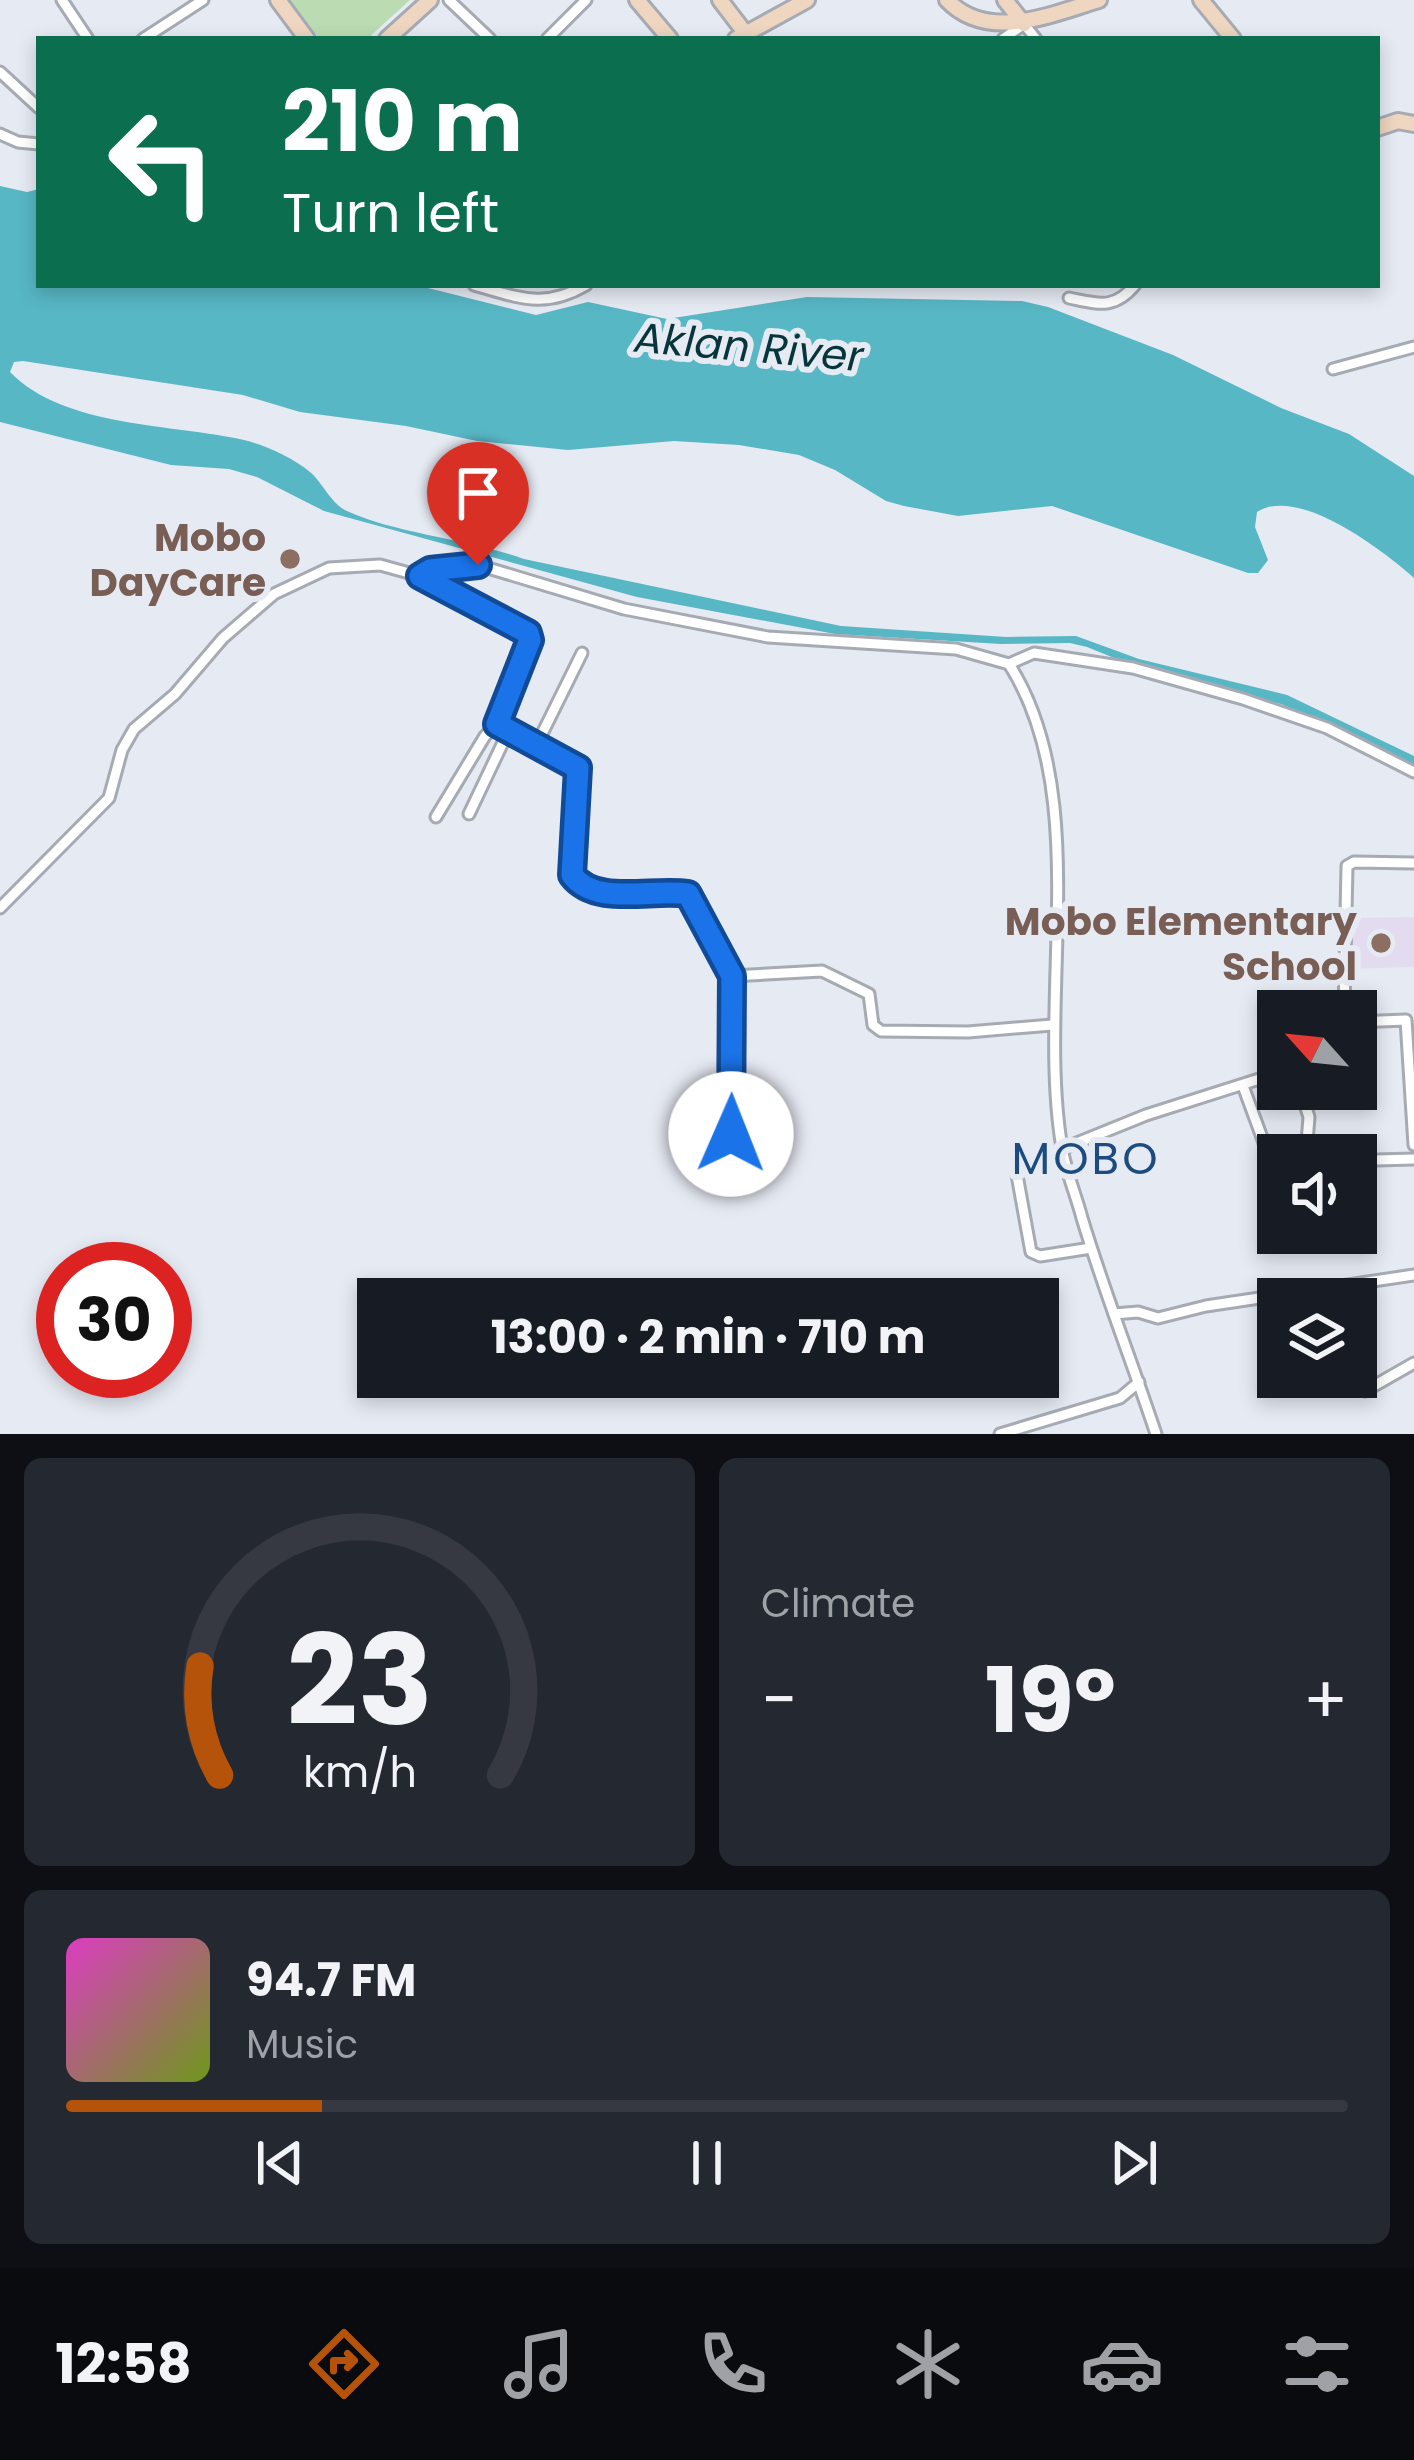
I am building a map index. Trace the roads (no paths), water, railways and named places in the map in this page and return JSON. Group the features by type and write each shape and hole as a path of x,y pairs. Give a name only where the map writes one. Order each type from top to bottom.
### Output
{"street":[{"path":"62,0 86,36"},
{"path":"148,36 203,0"},
{"path":"278,0 305,36"},
{"path":"389,36 430,0"},
{"path":"448,0 487,36"},
{"path":"550,36 586,0"},
{"path":"637,0 667,36"},
{"path":"720,0 743,36"},
{"path":"746,36 807,0"},
{"path":"947,0 965,15 1024,24"},
{"path":"1005,0 1034,36"},
{"path":"1007,36 1024,24 1100,0"},
{"path":"1202,0 1231,36"},
{"path":"0,72 36,105"},
{"path":"1380,127 1398,121 1414,124"},
{"path":"0,134 36,145"},
{"path":"485,288 537,302 581,288"},
{"path":"1069,298 1108,305 1119,303 1132,288"},
{"path":"1333,369 1414,347"},
{"path":"0,908 113,790 122,750 134,729 176,694 223,638 274,594 342,566 380,565 420,576 528,633 530,640 497,724 436,817"},
{"path":"420,576 430,570 478,565 623,608 768,637 956,649 1009,664 1034,653 1133,668 1327,728 1414,772"},
{"path":"536,746 582,653"},
{"path":"1009,664 1032,705 1056,813 1052,1025 1062,1149 1156,1434"},
{"path":"497,724 578,768 572,866 577,882 604,892 688,894 732,976 731,1134"},
{"path":"469,814 508,733"},
{"path":"1344,990 1347,866 1354,862 1414,863"},
{"path":"732,976 827,972 869,994 873,1025 881,1031 968,1033 1052,1025"},
{"path":"1377,1021 1410,1020 1414,1145"},
{"path":"1062,1149 1146,1115 1257,1081"},
{"path":"1243,1086 1261,1134"},
{"path":"1377,1160 1414,1160"},
{"path":"1017,1175 1034,1254 1091,1248"},
{"path":"1114,1314 1138,1312 1158,1318 1206,1306 1414,1275"},
{"path":"1377,1383 1414,1363"},
{"path":"1000,1434 1120,1398 1138,1382"}],"water":[{"name":"Aklan River","path":"0,186 36,190 36,288 428,288 536,315 588,302 667,319 807,297 1022,301 1048,307 1173,355 1281,408 1349,434 1414,476 1414,578 1340,525 1295,507 1274,506 1257,512 1255,527 1268,560 1258,573 1248,573 1052,506 958,516 904,506 799,455 739,445 674,441 568,450 477,441 300,412 243,395 23,361 14,362 10,372 33,390 90,414 244,440 270,449 310,472 341,508 388,525 841,626 1006,637 1076,636 1139,659 1287,695 1414,756 1414,765 1281,704 1134,666 1087,647 835,634 637,597 324,511 257,477 229,469 171,465 0,422"}],"place":[{"name":"Mobo DayCare","path":"290,559"},
{"name":"Mobo Elementary School","path":"1381,943"}],"district":[{"name":"MOBO","path":"1086,1158"}]}
